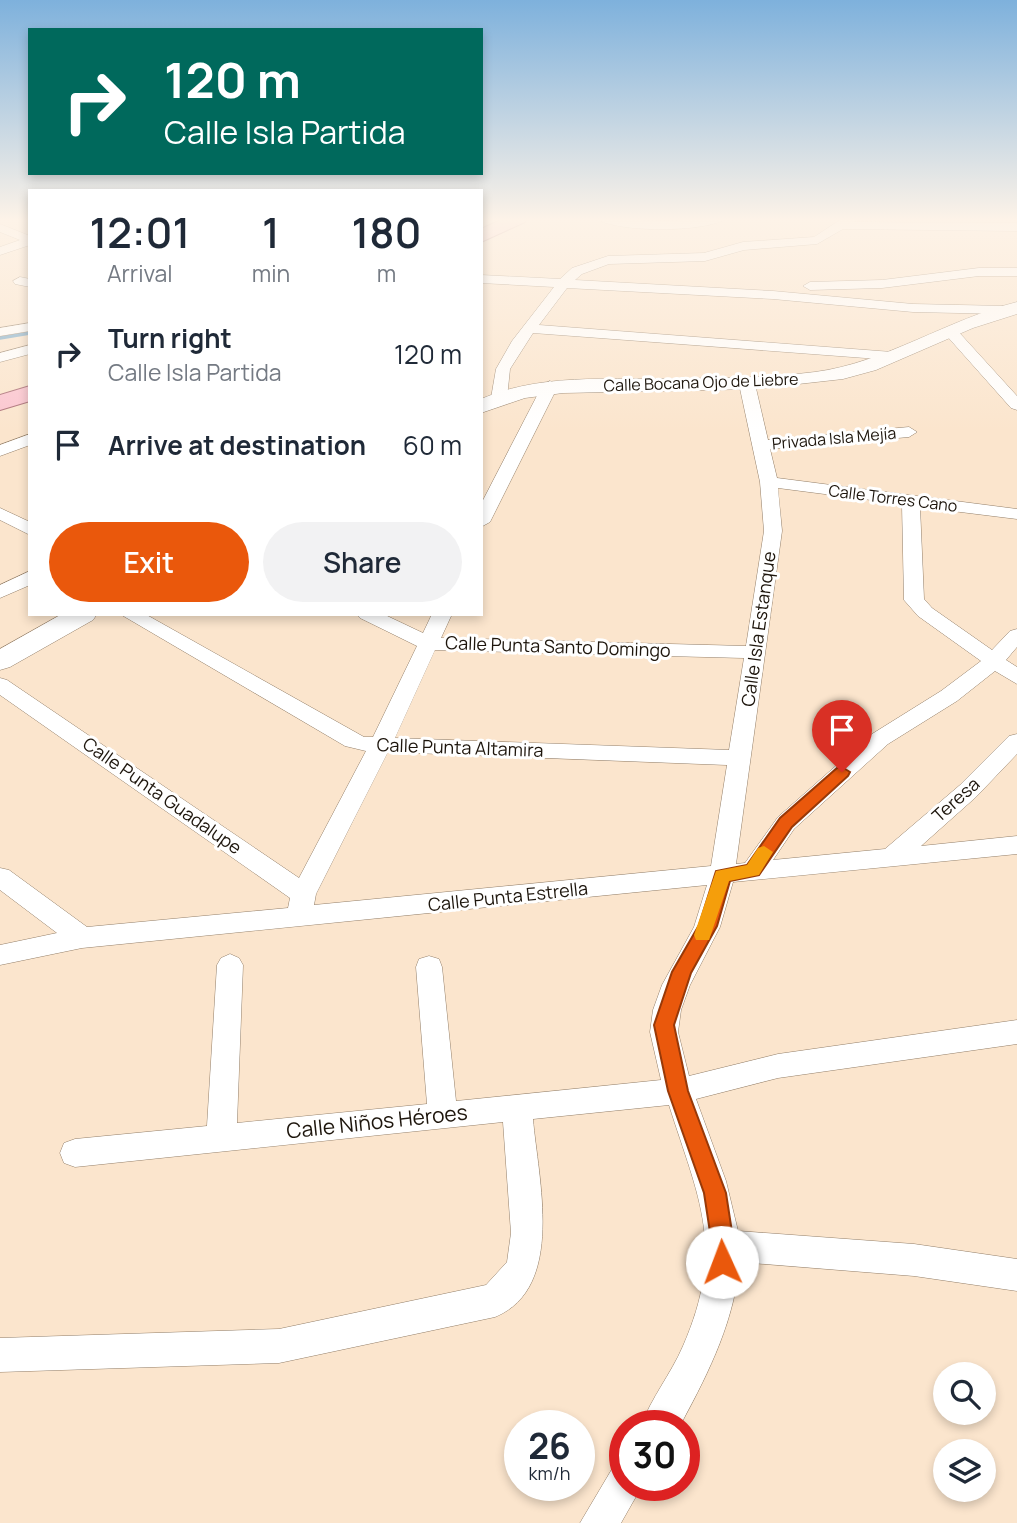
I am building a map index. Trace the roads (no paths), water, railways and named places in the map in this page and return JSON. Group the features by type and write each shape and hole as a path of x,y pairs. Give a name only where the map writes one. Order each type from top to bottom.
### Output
{"main road":[{"path":"0,388 28,379"},
{"path":"0,403 28,394"}],"street":[{"path":"490,402 503,369 528,328 559,289"},
{"path":"670,289 913,308 1011,309"},
{"path":"773,295 797,289"},
{"name":"Calle Bocana Ojo de Liebre","path":"490,402 550,386 747,384 821,378 892,356 1011,309"},
{"path":"0,332 28,327"},
{"path":"528,328 892,356"},
{"path":"951,332 1017,405"},
{"path":"0,358 28,350"},
{"name":"Calle Isla Estanque","path":"722,876 773,531 769,482 747,384"},
{"path":"483,518 550,386"},
{"name":"Privada Isla Mejía","path":"760,445 909,432"},
{"path":"0,451 28,440"},
{"name":"Calle Torres Cano","path":"769,482 1017,514"},
{"path":"911,501 914,600 925,612 1017,677"},
{"path":"0,513 28,529"},
{"path":"0,592 28,578"},
{"path":"0,661 79,616"},
{"name":"Calle Punta Altamira","path":"134,616 353,741 380,746 739,758"},
{"name":"Calle Punta Santo Domingo","path":"371,616 430,644 756,652"},
{"path":"301,906 430,644 441,616"},
{"path":"753,870 786,823 880,739 949,696 995,661 1017,635"},
{"name":"Calle Punta Guadalupe","path":"0,685 301,906"},
{"name":"Teresa","path":"893,856 1016,745"},
{"name":"Calle Punta Estrella","path":"0,955 82,938 301,906 722,876 753,870 1017,845"},
{"path":"669,1410 708,1324 721,1279 723,1245 715,1193 678,1091 664,1025 682,972 708,926 722,876"},
{"path":"0,877 82,938"},
{"path":"221,1138 230,964"},
{"path":"429,967 443,1115"},
{"name":"Calle Niños Héroes","path":"75,1153 678,1091 778,1066 1017,1032"},
{"path":"0,1355 279,1346 495,1300 522,1269 527,1233 517,1107"},
{"path":"723,1245 914,1260 1017,1275"},
{"path":"599,1523 613,1501"}],"waterway":[{"path":"0,338 28,333"}]}
